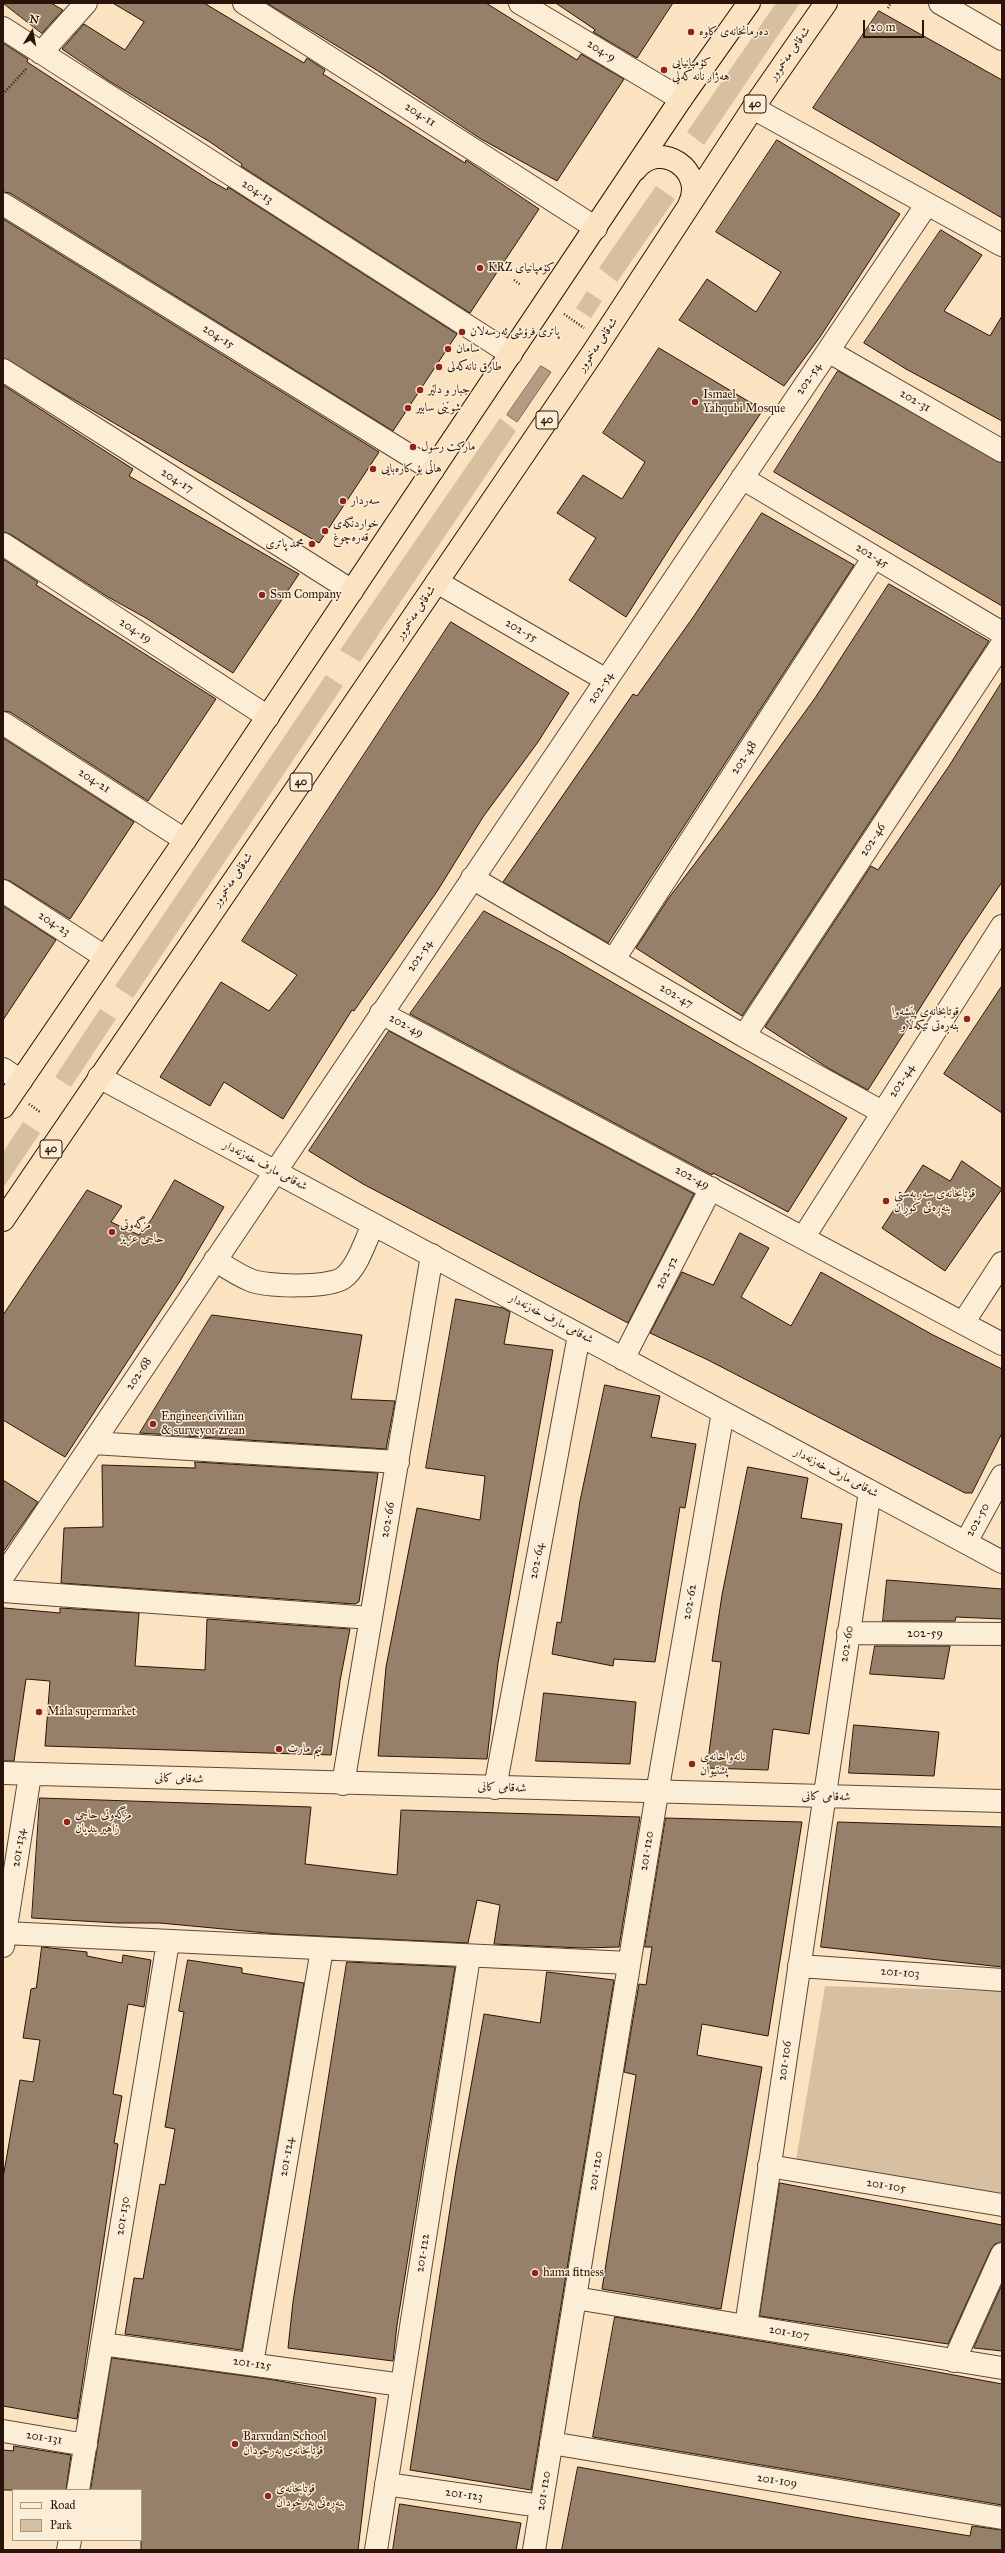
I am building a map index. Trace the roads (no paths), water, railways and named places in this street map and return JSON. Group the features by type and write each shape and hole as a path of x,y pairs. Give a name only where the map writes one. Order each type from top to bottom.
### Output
{"highway":[{"path":"3,1107 268,717 681,99 749,3"},
{"name":"شەقامی مەخموور","path":"3,1220 437,582 688,208 753,108 826,3"},
{"path":"631,175 642,162 652,158 668,157 678,162 686,169 693,184 693,195 688,208"}],"street":[{"path":"41,53 86,3"},
{"name":"204-11","path":"244,3 596,228"},
{"name":"204-9","path":"520,3 681,99"},
{"path":"940,3 1002,39"},
{"name":"204-13","path":"3,28 511,354"},
{"path":"753,108 1002,245"},
{"name":"204-15","path":"3,204 433,470"},
{"name":"202-54","path":"274,1171 927,204"},
{"name":"202-31","path":"828,351 1002,451"},
{"name":"204-17","path":"3,370 352,591"},
{"name":"202-45","path":"742,478 1002,633"},
{"name":"204-19","path":"3,544 268,717"},
{"name":"202-48","path":"614,959 874,557"},
{"name":"202-55","path":"437,582 606,680"},
{"name":"202-46","path":"744,1036 1002,644"},
{"name":"204-21","path":"3,723 185,840"},
{"name":"202-47","path":"472,878 614,959 744,1036 882,1112"},
{"name":"204-23","path":"3,891 105,957"},
{"name":"202-44","path":"803,1238 1002,926"},
{"name":"202-49","path":"381,1013 1002,1344"},
{"path":"3,1069 21,1080"},
{"name":"شەقامی مارف خەزنەدار","path":"99,1077 1002,1562"},
{"name":"202-68","path":"3,1576 274,1171"},
{"name":"202-52","path":"623,1358 711,1188"},
{"path":"215,1260 250,1280 265,1284 282,1286 335,1283 344,1278 358,1259 373,1225"},
{"name":"202-66","path":"342,1784 432,1256"},
{"path":"963,1323 1002,1263"},
{"name":"202-64","path":"495,1788 579,1335"},
{"name":"202-62","path":"657,1792 723,1412"},
{"path":"93,1443 398,1462"},
{"name":"202-50","path":"966,1542 1002,1476"},
{"name":"202-60","path":"824,1797 870,1491"},
{"path":"3,1592 371,1618"},
{"name":"202-59","path":"848,1634 1002,1634"},
{"name":"شەقامی کانی","path":"3,1773 342,1784 1002,1801"},
{"name":"201-134","path":"4,1940 30,1775"},
{"name":"201-120","path":"534,2550 657,1792"},
{"name":"201-106","path":"746,2326 824,1797"},
{"path":"4,1940 168,1942 469,1957 629,1963"},
{"name":"201-130","path":"78,2489 168,1942"},
{"name":"201-124","path":"252,2364 322,1949"},
{"name":"201-122","path":"376,2550 469,1957"},
{"name":"201-103","path":"799,1966 1002,1980"},
{"name":"201-105","path":"769,2166 1002,2205"},
{"path":"954,2361 1002,2254"},
{"name":"201-107","path":"575,2298 1002,2368"},
{"name":"201-125","path":"102,2344 402,2385"},
{"name":"201-131","path":"3,2431 86,2445"},
{"name":"201-109","path":"551,2443 1002,2518"},
{"name":"201-123","path":"386,2484 541,2506"}],"place":[{"name":"دەرمانخانەی کاوە","path":"691,32"},
{"name":"كۆمپانیایی هه‌ژار نانه‌كه‌لی","path":"664,70"},
{"name":"KRZ كۆمپانیای","path":"480,268"},
{"name":"پاتری فرۆشی ئەرسەلان","path":"462,332"},
{"name":"سامان","path":"448,349"},
{"name":"طارق نانەکەلی","path":"439,367"},
{"name":"جبار و دلێر","path":"420,390"},
{"name":"Ismael Yahqubi Mosque","path":"695,402"},
{"name":"شوێنی سابیر","path":"408,408"},
{"name":"مارکت رسول","path":"413,447"},
{"name":"هاڵی بۆ کارەبایی","path":"373,469"},
{"name":"سەردار","path":"343,501"},
{"name":"خواردنگەی قەرەچوغ","path":"325,531"},
{"name":"محمد پاتری","path":"312,544"},
{"name":"Ssm Company","path":"262,595"},
{"name":"قوتابخانەی پێشەوا بنەڕەتی تێکەڵاو","path":"967,1019"},
{"name":"قوتابخانەی سەربەستی بنەڕەتی کوڕان","path":"886,1201"},
{"name":"مزگەوتی حاجی عزیز","path":"112,1232"},
{"name":"Engineer civilian & surveyor zrean","path":"153,1424"},
{"name":"Mala supermarket","path":"39,1712"},
{"name":"تيم مارت","path":"279,1749"},
{"name":"نانەواخانەی پشتیوان","path":"692,1764"},
{"name":"مزگەوتی حاجی زاهیر بندیان","path":"67,1822"},
{"name":"hama fitness","path":"535,2273"},
{"name":"Barxudan School قوتابخانەی بەرخودان","path":"235,2444"},
{"name":"قوتابخانەی بنەڕەتی بەرخودان","path":"268,2496"}]}
